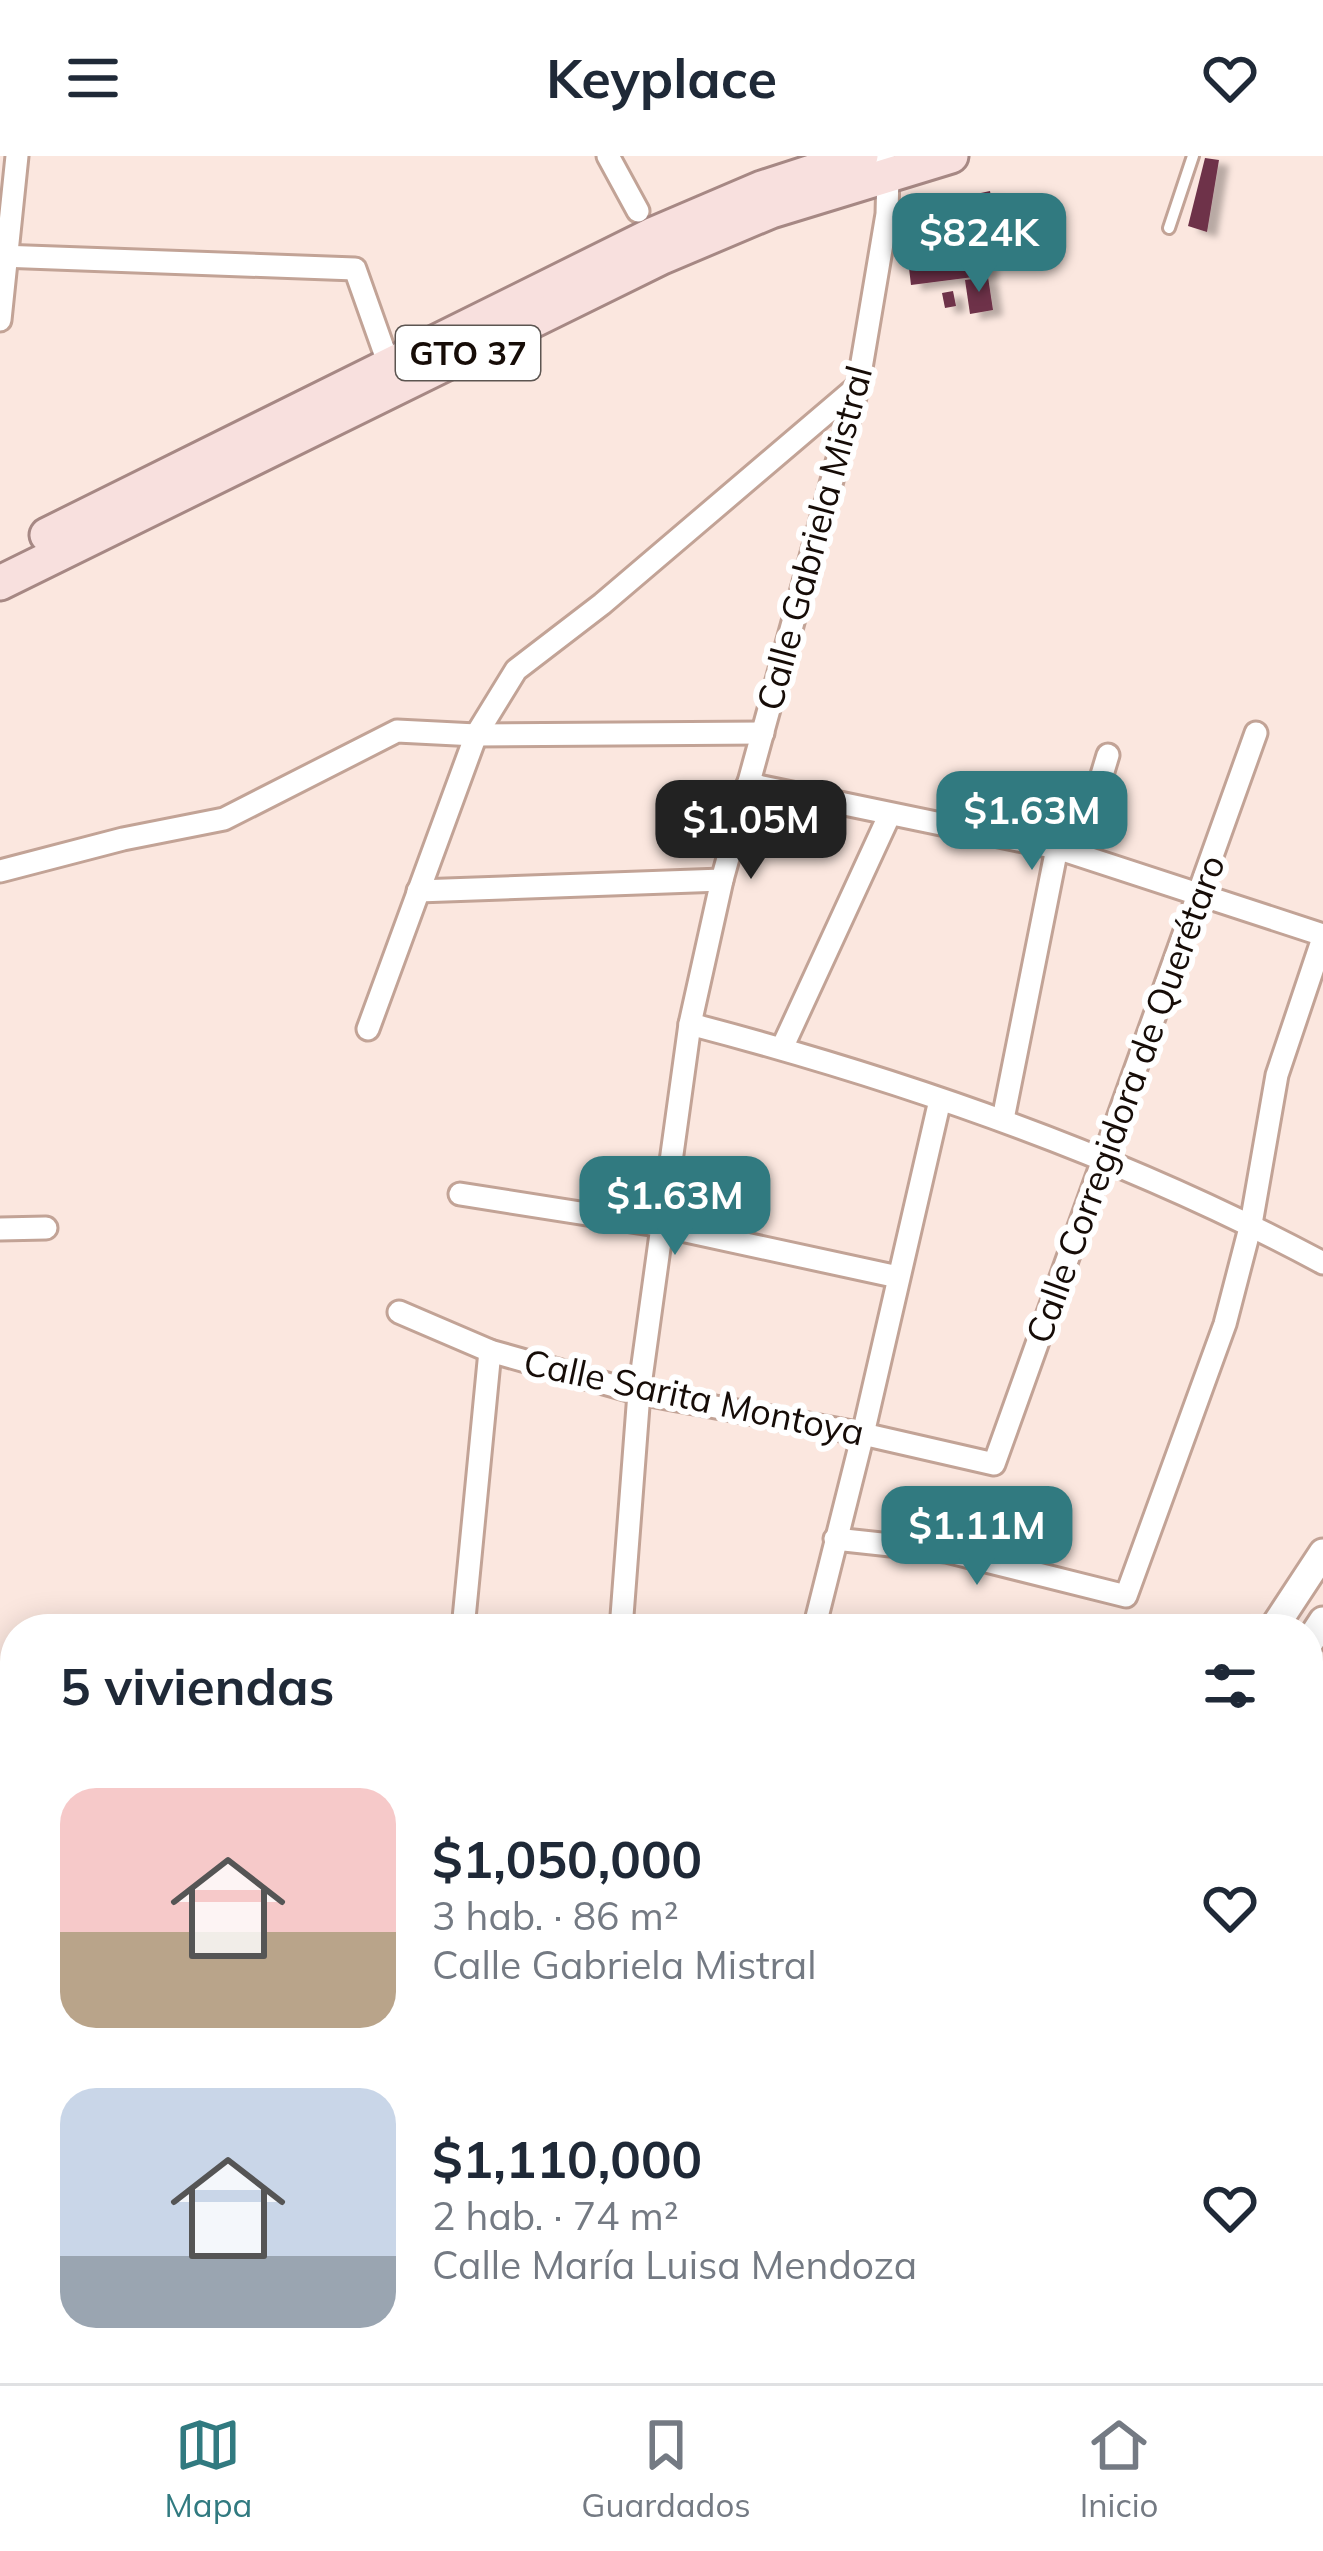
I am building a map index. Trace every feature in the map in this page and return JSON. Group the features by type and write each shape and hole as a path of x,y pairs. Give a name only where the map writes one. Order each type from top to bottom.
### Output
{"main road":[{"name":"GTO 37","path":"0,558 652,235 762,188 877,162 951,156"},
{"name":"GTO 37","path":"0,584 662,257 877,162"}],"street":[{"path":"0,320 17,156"},
{"path":"608,156 638,211"},
{"name":"Calle Gabriela Mistral","path":"622,1614 639,1393 690,1024 722,880 858,386 887,214 877,162"},
{"path":"4,256 355,269 388,364"},
{"path":"368,1029 476,735 516,670 602,604 858,386"},
{"path":"0,871 123,838 224,818 397,731 763,733"},
{"name":"Calle Corregidora de Querétaro","path":"994,1464 1256,734"},
{"path":"1003,1119 1067,851 1108,754"},
{"path":"748,784 1067,851 1323,937 1277,1076 1250,1224 1225,1324 1126,1596 946,1551 835,1539"},
{"path":"782,1048 889,816"},
{"path":"418,891 722,880"},
{"path":"690,1024 782,1048 1003,1119 1250,1224 1323,1264"},
{"path":"818,1614 940,1100"},
{"path":"460,1194 663,1226 898,1277"},
{"path":"0,1229 46,1228"},
{"name":"Calle Sarita Montoya","path":"399,1312 490,1351 639,1393 863,1434 994,1464"},
{"path":"464,1614 490,1351"},
{"path":"1283,1614 1322,1555"}],"lane":[{"path":"1169,228 1193,156"}],"building":[{"path":"1205,158 1219,160 1207,232 1188,226"},
{"path":"990,191 994,214 972,219 967,196"},
{"path":"952,211 957,247 956,226 984,223 989,275 911,285 903,217"},
{"path":"988,277 993,310 970,314 965,280"},
{"path":"953,291 956,306 945,308 942,293"}]}
